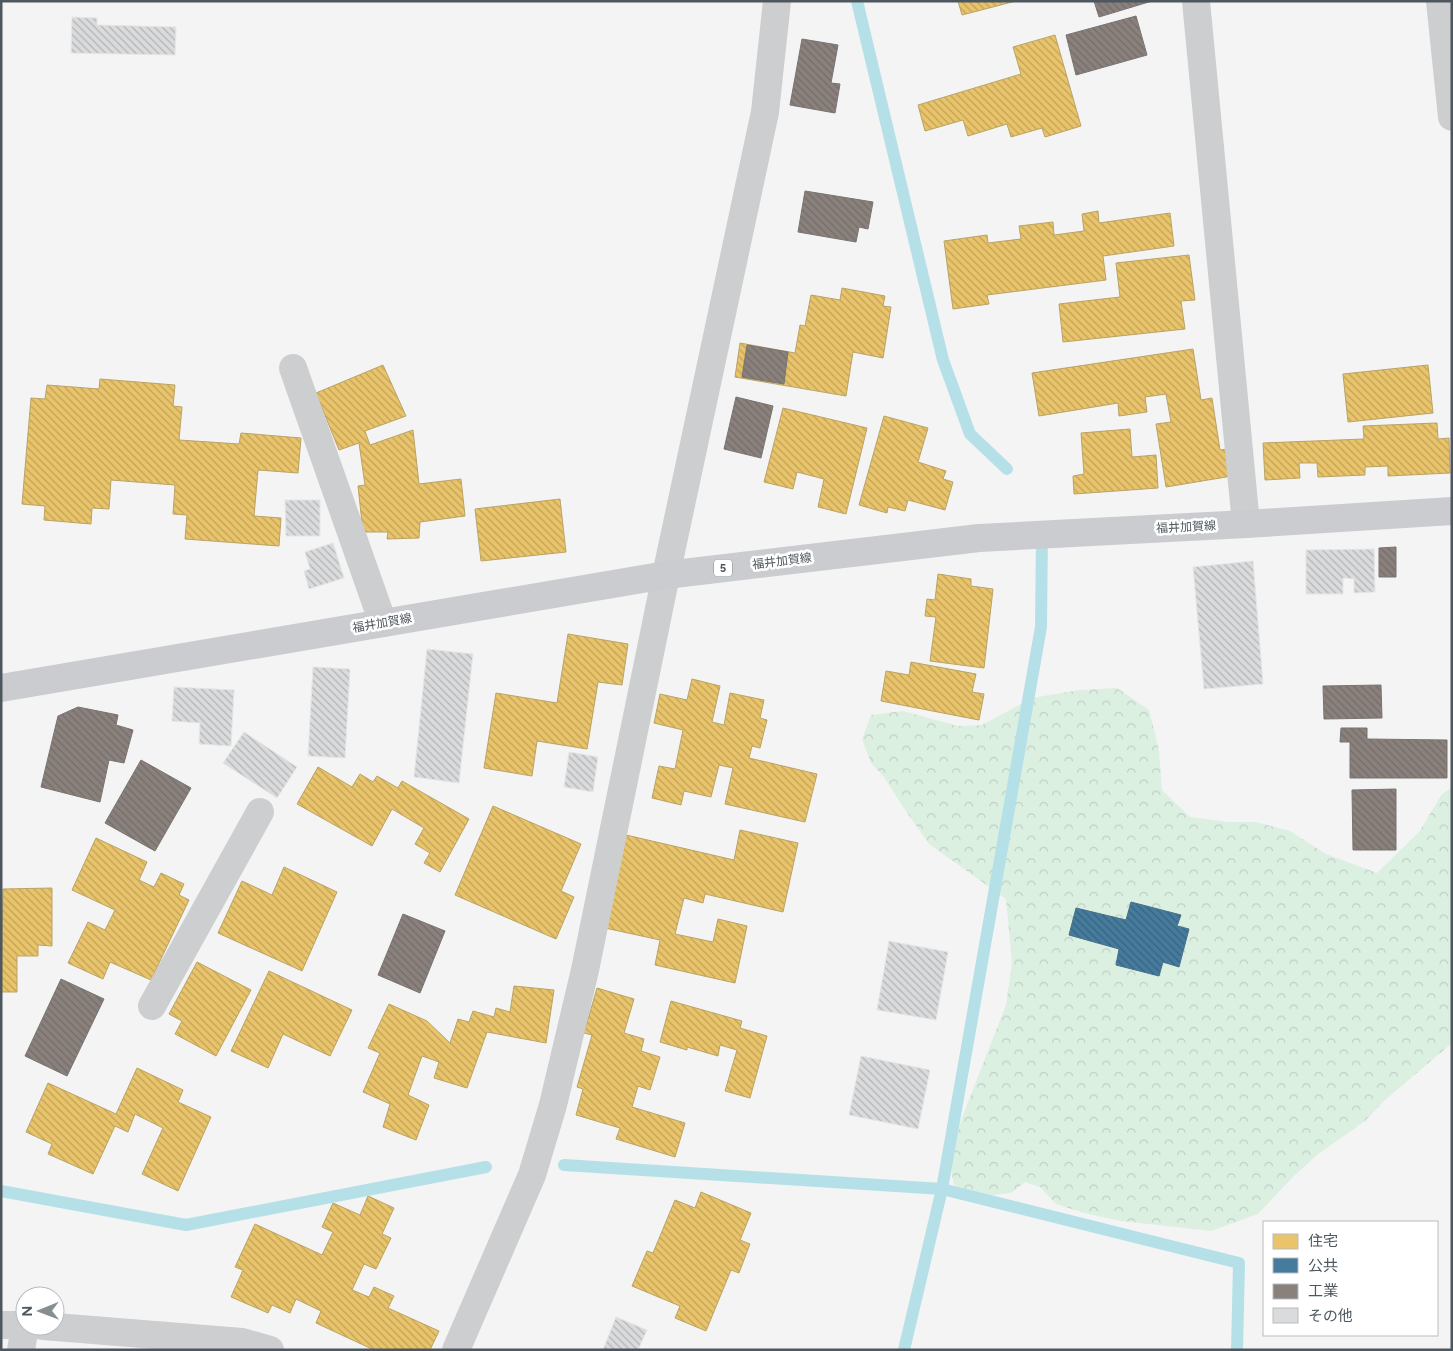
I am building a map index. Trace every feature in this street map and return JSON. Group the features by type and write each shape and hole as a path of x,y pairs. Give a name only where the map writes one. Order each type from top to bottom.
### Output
{"main road":[{"name":"福井加賀線","path":"1,688 666,575 979,538 1452,511"}],"street":[{"path":"456,1350 532,1174 553,1105 585,970 666,575 765,112 777,1"},
{"path":"1196,1 1246,524"},
{"path":"1440,1 1452,117"},
{"path":"293,368 383,623"},
{"path":"152,1006 260,812"},
{"path":"1,1325 15,1325"},
{"path":"65,1328 242,1342 270,1350"},
{"path":"21,1350 23,1336"}],"green space":[{"path":"1117,688 1149,710 1159,750 1162,790 1190,817 1229,822 1256,822 1290,831 1326,854 1377,873 1419,832 1442,794 1452,787 1452,1043 1385,1100 1365,1121 1317,1155 1258,1214 1211,1231 1121,1221 1084,1213 1056,1204 1040,1187 1025,1182 1011,1193 984,1196 954,1185 949,1159 963,1115 1006,1005 1012,963 1006,899 929,844 884,777 871,763 862,739 871,715 903,711 958,726 982,725 1032,698 1079,690"}],"building: 住宅":[{"path":"958,1 1016,1 962,15"},
{"path":"1055,35 1081,126 1045,137 1042,128 1011,137 1007,124 968,136 963,120 925,131 918,105 1021,74 1013,47"},
{"path":"1098,211 1099,223 1170,213 1174,246 1103,256 1106,280 987,295 989,304 953,309 944,241 987,235 988,243 1021,239 1019,226 1053,222 1054,235 1084,231 1082,214"},
{"path":"1189,255 1195,300 1181,301 1185,329 1063,342 1059,304 1120,297 1116,263"},
{"path":"842,288 885,296 883,306 891,307 883,358 853,352 846,396 735,377 740,343 795,353 800,325 805,326 811,295 840,300"},
{"path":"1193,349 1201,400 1212,398 1220,450 1228,449 1232,476 1166,487 1156,424 1171,422 1166,394 1145,397 1147,412 1119,416 1118,403 1039,416 1032,373"},
{"path":"383,365 406,416 365,431 370,445 413,430 419,484 461,479 465,516 420,522 419,538 387,539 388,532 363,532 358,486 365,485 359,443 339,450 316,393"},
{"path":"1428,365 1433,413 1348,422 1343,374"},
{"path":"100,379 175,385 173,406 182,407 179,440 239,444 241,433 301,438 298,473 258,470 254,516 281,518 279,546 185,539 187,515 173,514 175,485 111,480 109,509 92,508 91,524 44,520 45,506 22,504 31,398 45,399 47,385 99,389"},
{"path":"783,408 867,428 846,514 818,507 824,479 797,472 793,489 764,482"},
{"path":"884,416 928,428 918,462 946,471 943,479 953,482 945,510 908,500 905,511 888,507 887,513 859,505"},
{"path":"1437,423 1438,439 1449,438 1450,473 1388,476 1388,466 1365,467 1365,475 1318,477 1317,463 1299,463 1300,478 1265,480 1263,443 1364,439 1363,426"},
{"path":"1130,429 1132,457 1156,455 1158,488 1074,494 1073,476 1084,474 1081,433"},
{"path":"560,499 566,552 481,561 475,509"},
{"path":"938,574 971,579 971,586 993,589 984,668 930,661 936,617 925,616 927,599 935,600"},
{"path":"568,634 628,644 622,685 598,682 587,749 537,741 532,776 484,768 496,693 557,703"},
{"path":"911,662 976,674 972,692 984,694 979,720 881,701 886,671 909,675"},
{"path":"692,679 720,686 712,722 724,725 730,693 764,700 760,718 767,720 760,748 752,746 749,758 817,774 805,822 725,804 733,768 719,765 711,797 684,791 681,805 652,798 659,766 675,769 683,730 654,723 660,694 687,700"},
{"path":"318,767 352,787 360,774 373,782 377,776 398,788 402,781 469,819 440,872 424,863 430,853 415,844 424,828 392,809 372,846 297,804"},
{"path":"493,806 581,844 561,891 574,897 556,939 455,895"},
{"path":"740,830 798,843 783,912 705,894 703,903 684,898 675,934 713,942 718,919 747,926 735,983 655,965 660,940 605,928 626,835 734,860"},
{"path":"96,838 147,862 139,880 154,887 161,873 184,884 179,895 189,900 151,980 110,962 103,979 68,963 88,922 105,930 115,910 72,890"},
{"path":"284,867 337,892 302,971 218,933 242,881 272,895"},
{"path":"52,888 52,946 38,945 38,956 17,956 17,992 1,992 3,889"},
{"path":"197,962 251,990 216,1056 175,1034 182,1021 169,1014"},
{"path":"269,971 352,1010 330,1056 283,1034 268,1068 231,1051"},
{"path":"514,986 554,990 546,1043 487,1032 467,1088 434,1078 439,1062 422,1056 408,1095 429,1105 416,1140 383,1127 390,1104 363,1092 380,1053 368,1048 389,1004 427,1021 450,1043 458,1019 469,1022 473,1011 494,1017 496,1008 510,1012"},
{"path":"597,988 634,999 624,1033 644,1039 641,1051 660,1057 650,1090 638,1086 632,1107 685,1123 675,1157 616,1139 620,1128 576,1115 583,1089 577,1087 592,1035 584,1033"},
{"path":"671,1001 742,1021 740,1028 767,1036 750,1098 725,1091 737,1050 720,1045 718,1056 660,1042"},
{"path":"137,1068 183,1090 178,1102 211,1117 178,1191 142,1174 163,1128 135,1114 128,1132 115,1126 93,1174 48,1154 52,1144 26,1132 48,1083 116,1114"},
{"path":"701,1192 751,1213 740,1240 750,1244 739,1273 731,1270 706,1331 675,1318 680,1306 632,1286 647,1251 653,1253 675,1200 695,1208"},
{"path":"368,1196 394,1208 382,1234 391,1238 376,1269 364,1264 352,1290 369,1297 374,1287 394,1296 388,1308 439,1331 430,1350 374,1350 316,1323 321,1311 296,1299 290,1313 272,1305 268,1313 231,1297 243,1270 235,1267 255,1224 322,1255 333,1232 322,1227 333,1203 360,1215"}],"building: 公共":[{"path":"1131,902 1181,915 1177,926 1189,929 1179,967 1163,962 1159,976 1116,965 1119,949 1069,935 1076,908 1126,920"}],"building: 工業":[{"path":"1094,1 1152,1 1099,17"},
{"path":"1136,16 1147,55 1076,75 1066,35"},
{"path":"802,39 838,45 831,83 840,84 835,113 790,105"},
{"path":"805,191 873,202 868,229 859,227 856,242 798,232"},
{"path":"747,345 788,352 784,384 742,377"},
{"path":"736,397 773,406 761,458 724,449"},
{"path":"1396,547 1396,577 1379,577 1379,548"},
{"path":"1381,685 1382,718 1324,719 1323,686"},
{"path":"78,707 118,715 116,725 133,730 124,763 109,760 100,802 41,787 58,716"},
{"path":"1341,728 1367,728 1367,739 1447,740 1447,778 1350,778 1350,742 1340,742"},
{"path":"141,760 191,788 155,851 105,823"},
{"path":"1396,789 1396,850 1353,850 1352,790"},
{"path":"403,914 445,931 420,993 378,975"},
{"path":"61,979 104,999 67,1076 25,1056"}],"building: その他":[{"path":"72,17 97,18 97,25 176,27 175,55 71,53"},
{"path":"285,500 320,500 320,536 286,536"},
{"path":"333,543 344,578 309,589 304,571 310,569 305,552"},
{"path":"1374,549 1375,592 1354,593 1354,579 1343,578 1343,594 1306,594 1306,550"},
{"path":"1253,561 1263,684 1204,689 1193,567"},
{"path":"427,649 473,654 459,783 414,777"},
{"path":"313,667 350,669 345,758 308,756"},
{"path":"174,687 234,690 231,746 199,744 200,723 172,721"},
{"path":"244,732 297,767 277,798 223,763"},
{"path":"569,752 598,757 593,792 564,787"},
{"path":"889,941 948,952 936,1020 877,1010"},
{"path":"861,1056 930,1070 918,1129 849,1115"},
{"path":"616,1317 647,1330 638,1350 603,1350"}],"waterway":[{"path":"857,1 943,360 970,434 1007,469"},
{"path":"904,1350 942,1189 1041,627 1042,532"},
{"path":"564,1165 942,1189 1239,1263 1237,1350"},
{"path":"1,1191 186,1225 486,1167"}]}
